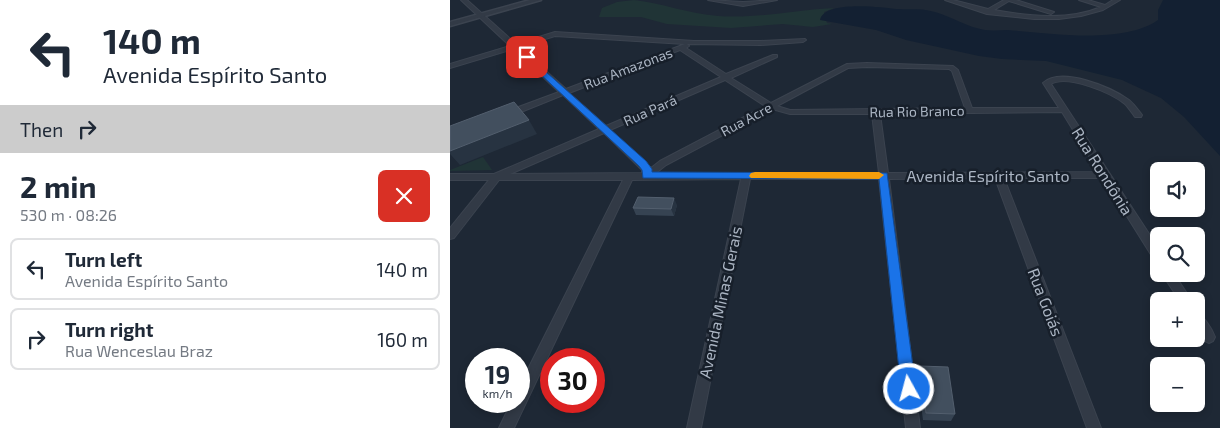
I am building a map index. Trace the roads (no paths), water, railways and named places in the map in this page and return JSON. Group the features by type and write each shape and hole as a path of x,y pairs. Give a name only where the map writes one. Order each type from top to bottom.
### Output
{"street":[{"path":"464,0 642,164 647,169 647,176"},
{"path":"450,22 528,0"},
{"path":"480,14 538,0"},
{"path":"710,0 743,4 774,0"},
{"path":"948,0 986,12 1023,16 1081,15 1107,7 1117,0"},
{"path":"986,12 1009,0 1064,16"},
{"path":"1082,0 1107,7"},
{"path":"450,66 548,35 560,34 694,43 761,43 803,40"},
{"name":"Rua Amazonas","path":"503,116 694,43"},
{"name":"Rua Rio Branco","path":"681,48 770,106 790,112 1064,110"},
{"name":"Rua Pará","path":"497,176 775,56"},
{"name":"Rua Acre","path":"647,176 663,163 847,66 947,66 955,70 969,110"},
{"name":"Rua Rondônia","path":"1138,115 1128,103 1118,96 1089,84 1059,78 1053,78 1047,83 1150,244"},
{"path":"876,111 913,428"},
{"name":"Rua Goiás","path":"998,175 1094,428"},
{"name":"Avenida Espírito Santo","path":"450,177 1106,175"},
{"path":"450,235 497,176"},
{"path":"506,428 629,176"},
{"name":"Avenida Minas Gerais","path":"694,428 746,176"},
{"path":"1205,331 1209,337"}],"water":[{"path":"1163,0 1220,0 1220,156 1184,117 1161,98 1122,80 1046,61 979,56 906,40 876,30 820,20 824,14 831,10 842,7 867,6 930,11 985,30 1085,36 1106,35 1125,33 1143,28 1158,20 1158,10"}]}
